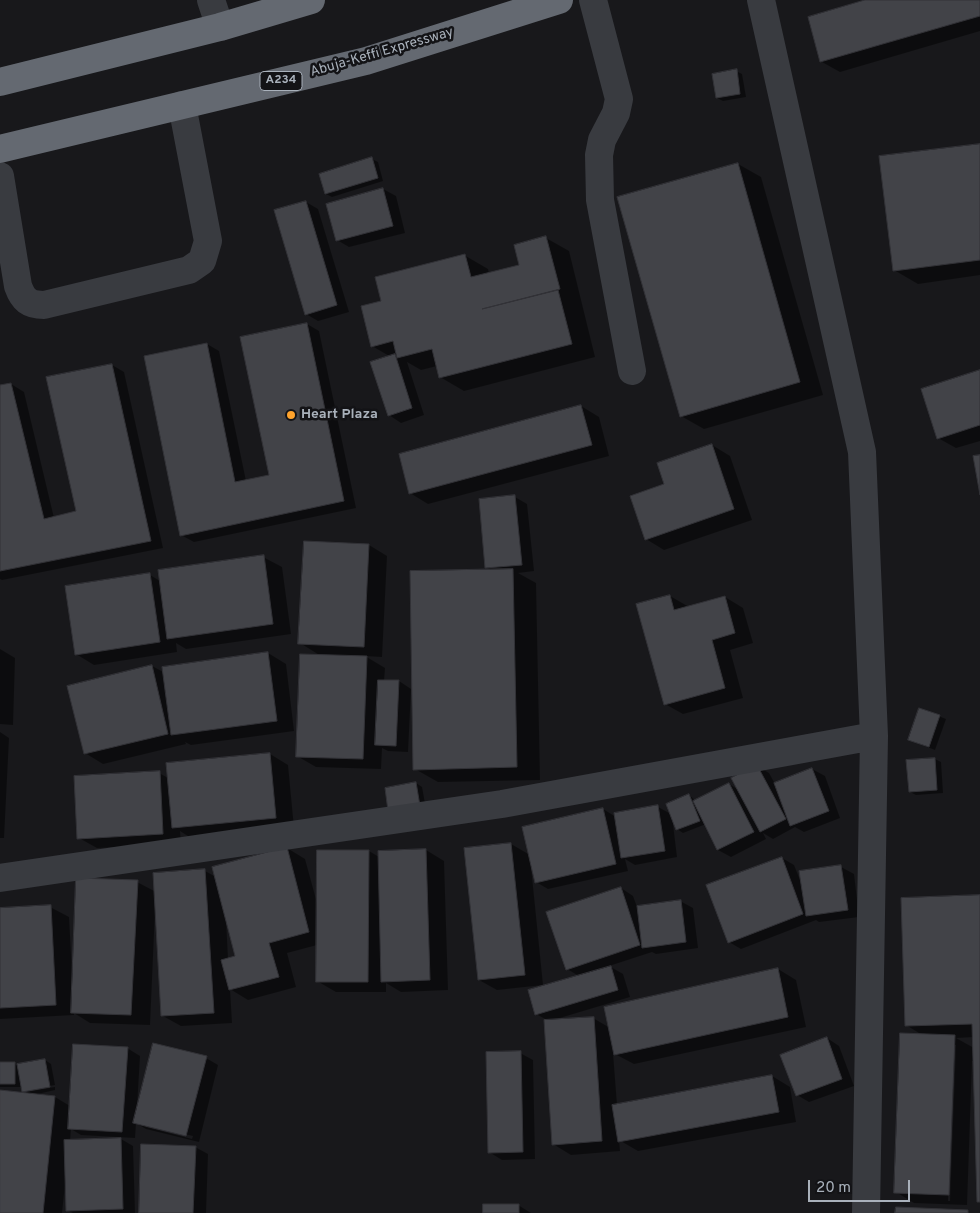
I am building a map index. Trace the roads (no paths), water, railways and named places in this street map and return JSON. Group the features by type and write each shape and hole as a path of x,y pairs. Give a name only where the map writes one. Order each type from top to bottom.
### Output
{"highway":[{"path":"0,82 220,27 311,0"},
{"name":"Abuja-Keffi Expressway","path":"0,149 366,61 559,0"}],"street":[{"path":"211,0 220,27"},
{"path":"593,0 619,99 616,113 602,140 599,155 600,200 632,371"},
{"path":"760,0 862,452 874,736 866,1213"},
{"path":"0,176 18,286 22,296 28,302 44,305 189,270 202,261 208,241 182,105"},
{"path":"0,878 502,804 874,736"}],"place":[{"name":"Heart Plaza","path":"291,415"}]}
